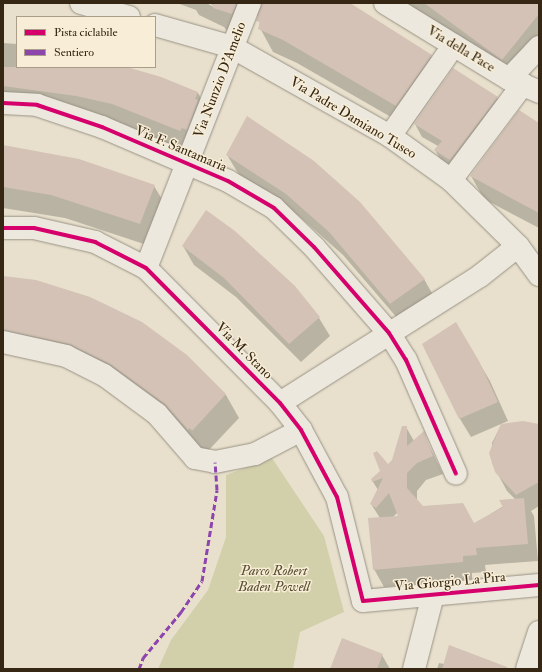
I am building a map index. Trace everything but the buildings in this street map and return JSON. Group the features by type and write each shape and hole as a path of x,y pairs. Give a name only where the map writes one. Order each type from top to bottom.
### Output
{"street":[{"path":"81,3 126,16"},
{"name":"Via Nunzio D'Amelio","path":"146,268 250,3"},
{"name":"Via della Pace","path":"385,3 524,85"},
{"name":"Via Padre Damiano Tuseo","path":"156,25 232,47 390,136 452,180 518,246 539,274"},
{"path":"390,136 454,45"},
{"path":"452,180 524,85 539,48"},
{"name":"Via F. Santamaria","path":"3,103 37,106 102,127 228,181 274,208 314,247 389,334 406,360 456,474"},
{"name":"Via M. Stano","path":"3,228 34,228 95,242 146,268 280,403 300,430 336,497 363,601"},
{"path":"280,403 480,276 518,246"},
{"path":"3,342 66,356 104,375 157,414 195,458 215,462 255,454 300,430"},
{"name":"Via Giorgio La Pira","path":"363,601 539,586"},
{"path":"414,669 434,595"},
{"path":"527,669 539,632"}],"green space":[{"name":"Parco Robert Baden Powell","path":"272,458 324,536 344,612 300,632 293,669 158,669 171,640 208,590 226,537 226,475"}],"marked path":[{"path":"139,669 143,658 181,612 202,581 217,490 215,462"}],"cycle path":[{"path":"3,103 37,105 102,127 228,181 274,208 314,247 389,333 406,360 456,474"},
{"path":"3,228 34,228 95,242 146,268 280,403 301,430 337,497 363,601 539,585"}]}
